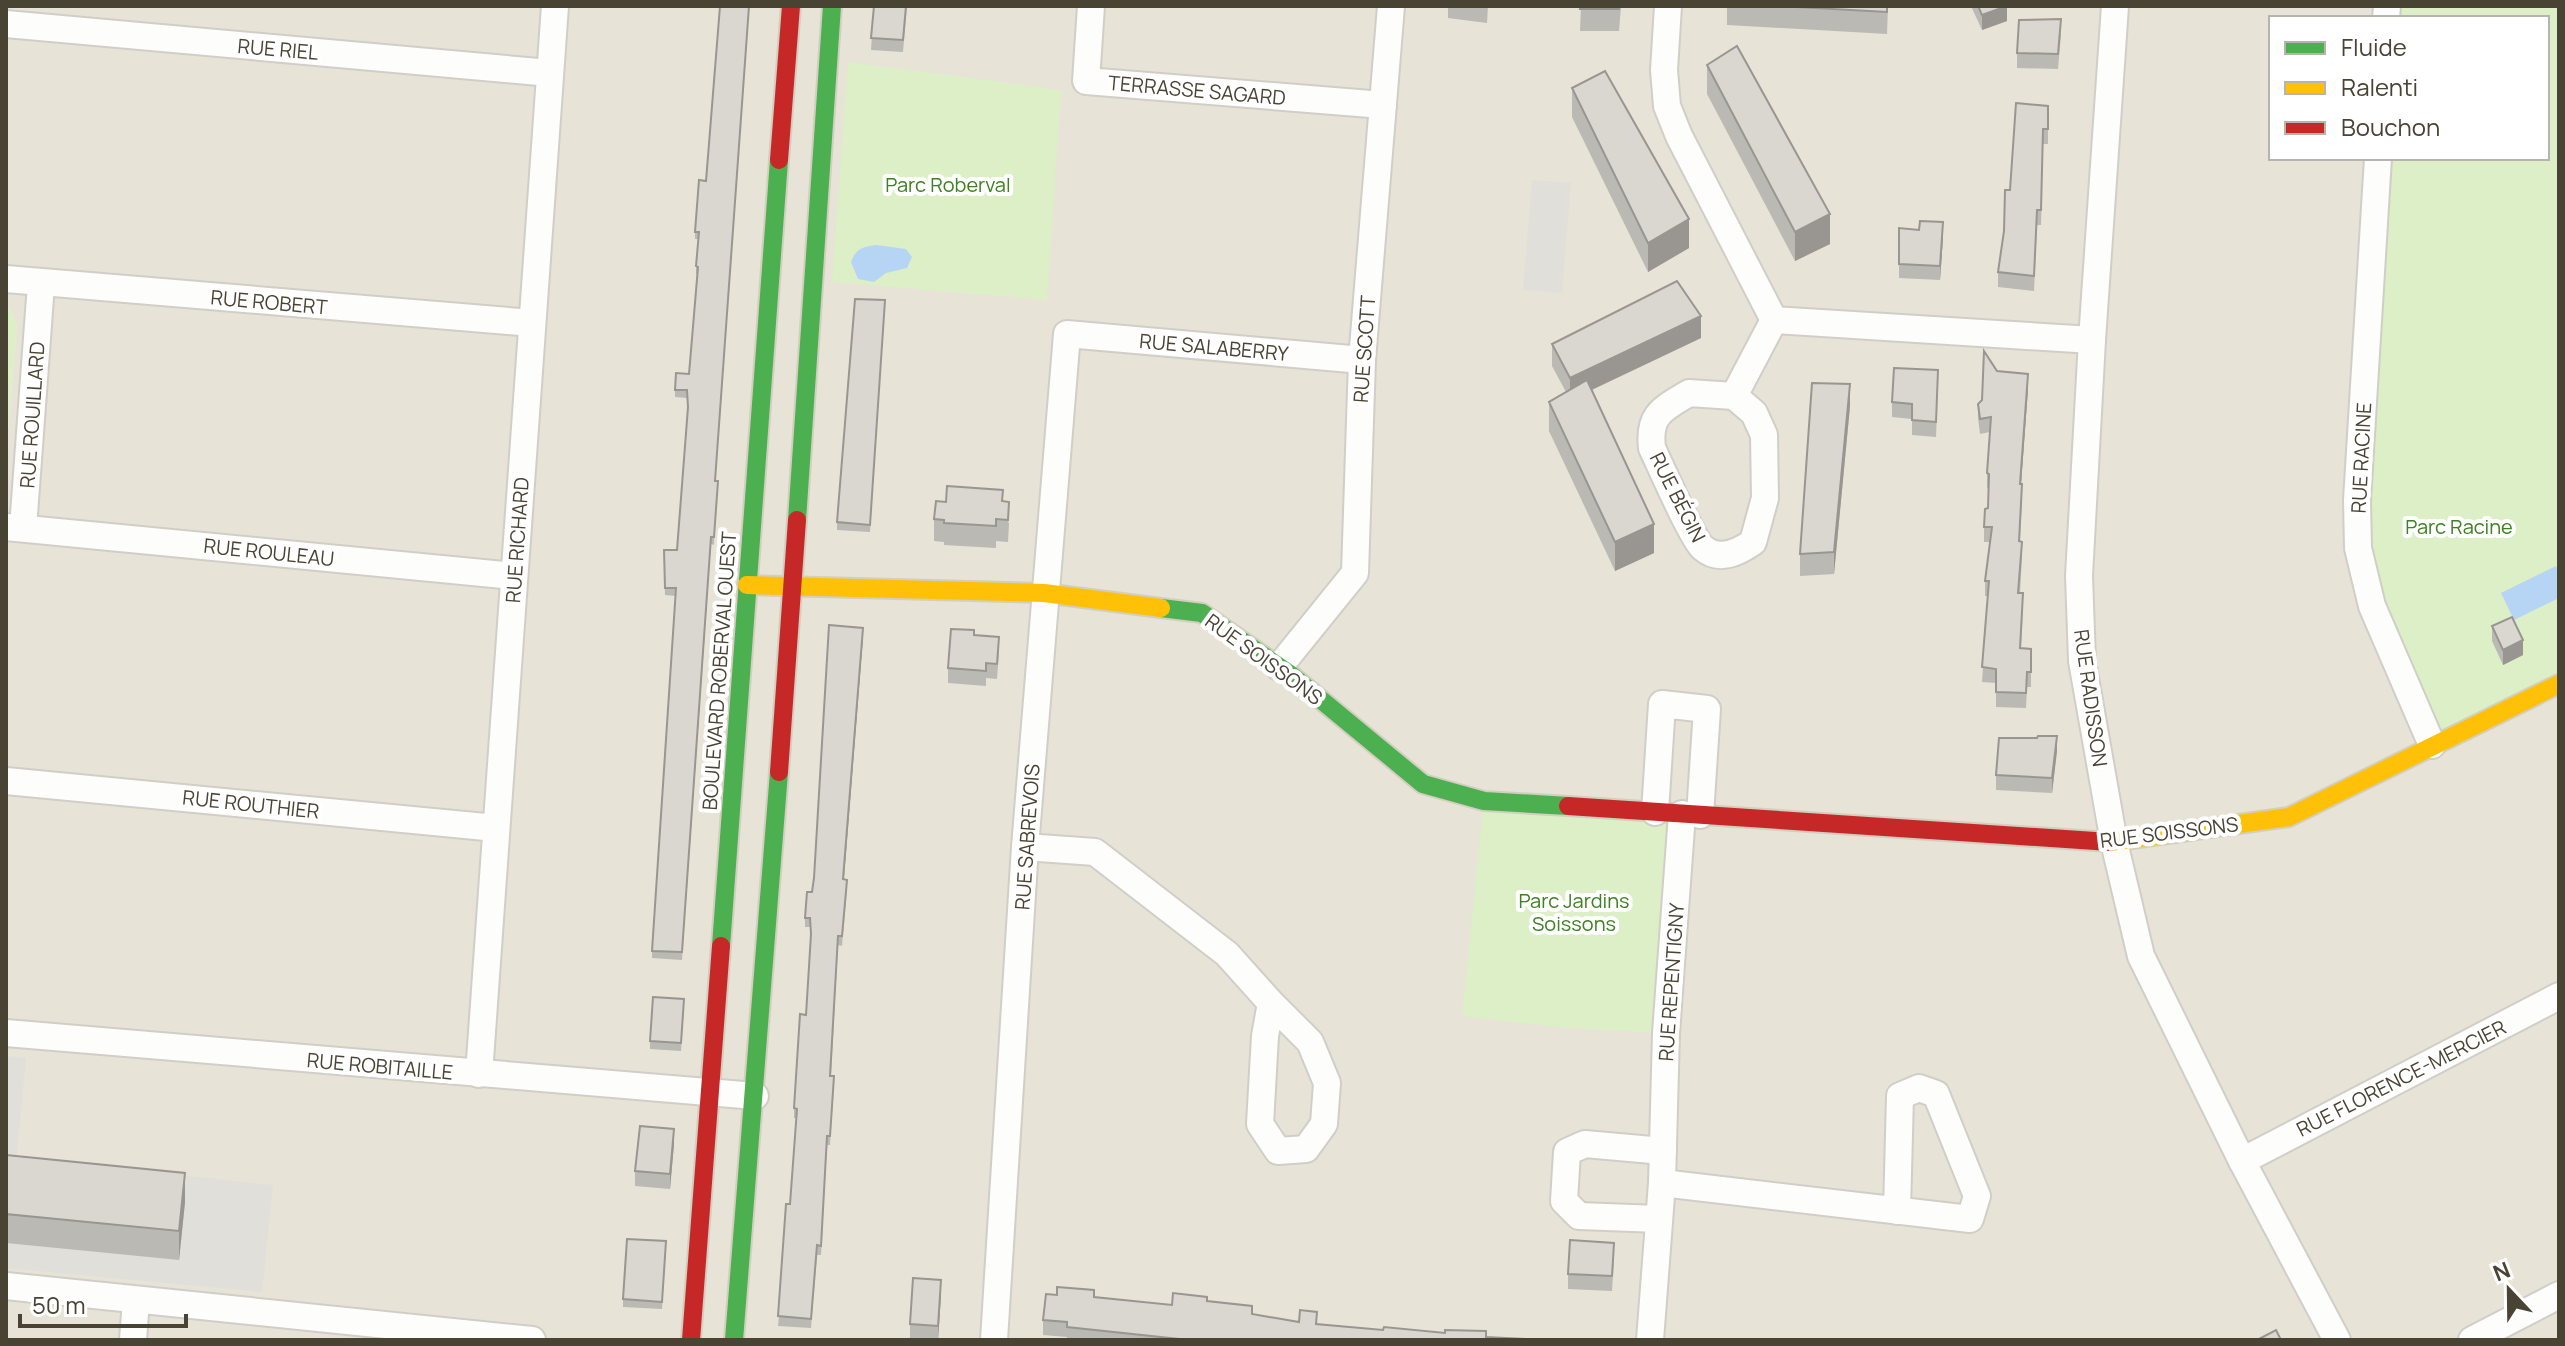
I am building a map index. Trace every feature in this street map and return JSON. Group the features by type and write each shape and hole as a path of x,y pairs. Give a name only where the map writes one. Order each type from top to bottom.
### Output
{"street":[{"name":"RUE RICHARD","path":"479,1074 555,6"},
{"name":"BOULEVARD ROBERVAL OUEST","path":"691,1340 791,6"},
{"path":"734,1340 794,587 812,275 832,6"},
{"name":"TERRASSE SAGARD","path":"1091,6 1086,81 1383,105"},
{"name":"RUE SCOTT","path":"1279,667 1355,573 1362,360 1391,6"},
{"path":"1668,6 1664,70 1667,106 1679,136 1774,320"},
{"name":"RUE RADISSON","path":"2115,6 2079,576 2082,661 2114,842 2141,956 2242,1161 2337,1340"},
{"name":"RUE RIEL","path":"6,24 550,73"},
{"name":"RUE RACINE","path":"2378,160 2357,500 2358,548 2372,606 2432,745"},
{"name":"RUE ROBERT","path":"6,279 532,323"},
{"name":"RUE ROUILLARD","path":"15,527 41,284"},
{"path":"1774,320 2092,340"},
{"path":"1734,396 1774,320"},
{"name":"RUE SALABERRY","path":"1067,334 1362,360"},
{"name":"RUE SABREVOIS","path":"994,1340 1025,847 1067,334"},
{"name":"RUE BÉGIN","path":"1689,393 1734,396 1754,413 1764,435 1765,498 1753,542 1738,552 1718,555 1701,548 1652,448 1650,431 1659,412 1689,393"},
{"name":"RUE ROULEAU","path":"15,527 514,576"},
{"name":"RUE SOISSONS","path":"747,585 1044,593 1202,613 1279,667 1423,784 1484,801 2114,842 2289,817 2559,684"},
{"path":"1655,812 1662,704 1707,709 1691,815"},
{"name":"RUE ROUTHIER","path":"6,781 496,828"},
{"name":"RUE REPENTIGNY","path":"1650,1340 1662,1183 1666,1033 1691,815"},
{"path":"1025,847 1095,852 1227,954 1310,1042 1327,1083 1324,1124 1306,1149 1278,1151 1260,1124 1265,1036 1271,1003"},
{"name":"RUE FLORENCE-MERCIER","path":"2242,1161 2559,996"},
{"name":"RUE ROBITAILLE","path":"6,1033 755,1096"},
{"path":"1662,1183 1897,1211 1970,1219 1977,1196 1936,1094 1919,1088 1900,1096 1897,1211"},
{"path":"1659,1219 1579,1216 1564,1201 1564,1188 1567,1152 1585,1144 1663,1151"},
{"path":"6,1286 395,1334 532,1340"},
{"path":"2472,1340 2559,1295"},
{"path":"133,1340 136,1300"}],"shaded area":[{"path":"6,6 2387,6 2386,16 2269,16 2269,160 2379,160 2559,684 2559,1340 6,1340 6,453 17,325 6,306"},
{"path":"1532,180 1571,183 1562,293 1523,290"},
{"path":"6,1056 26,1058 14,1185 6,1184"},
{"path":"186,1176 273,1185 262,1292 6,1268 6,1243 179,1260"}],"green space":[{"name":"Parc Racine","path":"2387,6 2559,6 2559,684 2432,745 2358,548 2378,160 2549,160 2549,16 2386,16"},
{"name":"Parc Roberval","path":"848,62 1061,90 1047,300 832,282"},
{"path":"6,306 10,308 17,325 6,453"},
{"name":"Parc Jardins Soissons","path":"1484,801 1682,814 1666,1033 1567,1028 1462,1016"}],"water":[{"path":"876,245 906,249 912,257 907,268 886,273 874,282 858,279 851,262 853,257 860,249"},
{"path":"2556,566 2559,598 2514,620 2501,593"}],"building":[{"path":"720,6 749,6 715,481 718,481 714,537 711,537 682,952 652,951 676,588 665,588 664,550 677,550 688,407 687,390 675,390 676,373 689,374 698,267 699,232 695,232 699,180 706,181"},
{"path":"874,6 906,6 903,40 871,38"},
{"path":"1581,6 1619,6 1619,9 1580,9"},
{"path":"1778,6 1887,6 1887,12"},
{"path":"1978,6 2007,6 1982,15"},
{"path":"2061,19 2058,54 2017,53 2019,20"},
{"path":"1737,46 1830,214 1795,232 1707,65"},
{"path":"1605,71 1689,219 1648,243 1572,88"},
{"path":"2016,103 2048,106 2048,129 2043,129 2041,210 2037,210 2034,276 1998,272 2004,231 2005,190 2010,190"},
{"path":"1920,221 1943,222 1940,266 1899,264 1899,228 1919,230"},
{"path":"1677,281 1701,316 1570,378 1552,344"},
{"path":"855,299 885,300 870,525 837,522"},
{"path":"1984,351 1997,371 2028,374 2020,484 2019,541 2022,542 2018,593 2023,593 2020,648 2031,649 2031,672 2027,672 2026,693 1996,692 1996,669 1982,667 1989,581 1985,581 1992,527 1984,527 1985,509 1988,508 1991,417 1980,419 1978,404 1982,400"},
{"path":"1894,368 1938,370 1936,422 1912,420 1912,404 1892,402"},
{"path":"1587,380 1654,524 1615,542 1549,402"},
{"path":"1812,383 1850,384 1834,552 1800,554"},
{"path":"947,486 1003,490 1002,501 1009,502 1008,520 996,519 996,526 944,523 944,520 934,519 936,501 946,502"},
{"path":"2512,617 2523,640 2503,650 2492,626"},
{"path":"829,625 863,628 843,879 847,880 842,936 838,936 830,1136 827,1136 821,1246 817,1245 811,1319 778,1316 797,1109 794,1108 800,1014 806,1015 811,934 810,918 805,918 807,892 812,892 814,878"},
{"path":"951,629 974,630 974,635 999,637 997,664 986,663 986,671 948,668"},
{"path":"2057,736 2052,778 1996,775 1999,738"},
{"path":"653,997 684,999 681,1043 650,1041"},
{"path":"640,1126 674,1129 670,1174 635,1171"},
{"path":"6,1155 185,1173 179,1231 6,1214"},
{"path":"627,1239 666,1241 662,1302 623,1299"},
{"path":"1570,1240 1614,1243 1612,1276 1568,1274"},
{"path":"913,1278 941,1280 938,1326 910,1324"},
{"path":"1057,1287 1094,1290 1094,1297 1172,1305 1173,1293 1207,1297 1207,1301 1252,1306 1252,1314 1299,1322 1300,1310 1317,1312 1316,1324 1445,1333 1445,1330 1486,1331 1486,1337 1544,1340 1189,1340 1067,1327 1067,1322 1043,1320 1046,1294 1057,1295"},
{"path":"2276,1330 2281,1340 2257,1340"}],"traffic: fast":[{"path":"797,520 832,6"},
{"path":"721,946 779,160"},
{"path":"1161,608 1202,613 1291,675 1423,784 1484,801 1568,806"},
{"path":"734,1340 779,772"}],"traffic: slow":[{"path":"747,585 1044,593 1161,608"},
{"path":"2110,842 2289,817 2559,684"}],"traffic: jam":[{"path":"779,160 791,6"},
{"path":"779,772 797,520"},
{"path":"1568,806 2110,842"},
{"path":"691,1340 721,946"}]}
